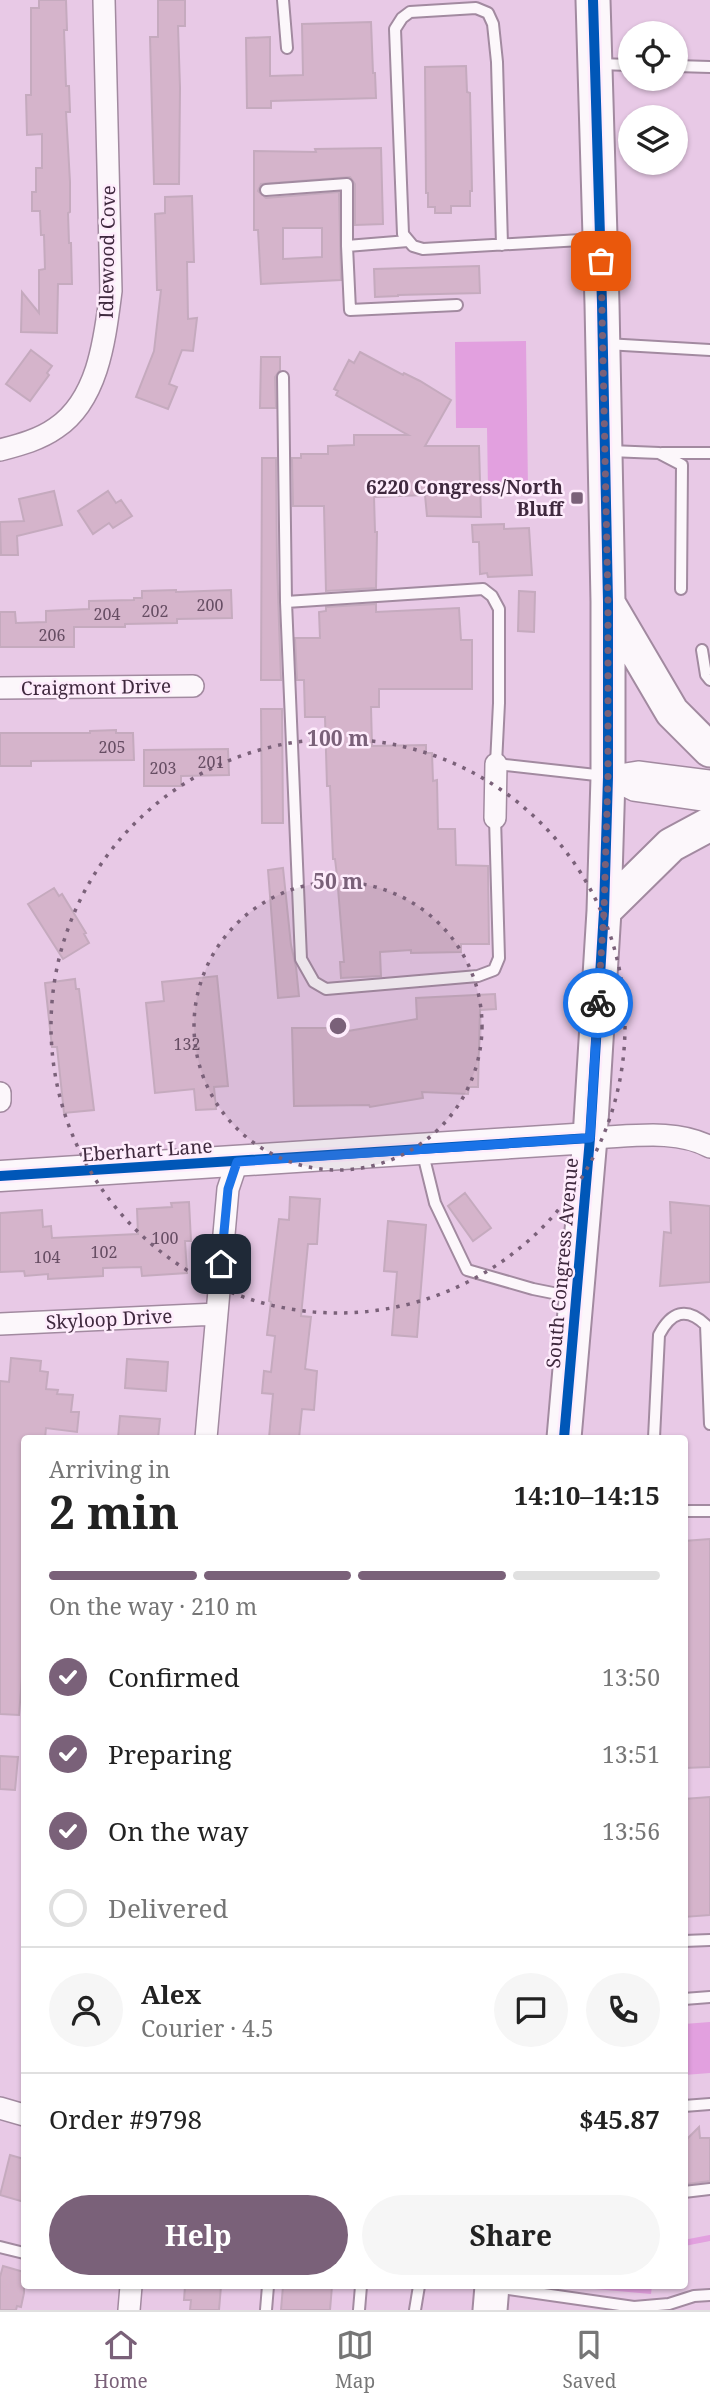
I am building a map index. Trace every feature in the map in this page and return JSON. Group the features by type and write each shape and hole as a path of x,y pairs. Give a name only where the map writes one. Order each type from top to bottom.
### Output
{"main road":[{"name":"South Congress Avenue","path":"565,1435 590,1138 604,911 608,776 608,602 601,239 593,0"},
{"path":"608,602 672,712 710,750"},
{"path":"604,911 671,845 710,824"}],"street":[{"name":"Idlewood Cove","path":"0,450 27,443 57,428 77,406 96,375 111,291 104,0"},
{"name":"Craigmont Drive","path":"0,688 192,685"},
{"path":"495,818 496,764"},
{"path":"608,776 638,772 710,781"},
{"path":"608,776 634,790 710,801"},
{"path":"0,1093 0,1101"},
{"path":"590,1138 671,1136 710,1147"},
{"name":"Eberhart Lane","path":"0,1176 590,1138"},
{"path":"206,1435 228,1189 237,1162"},
{"name":"Skyloop Drive","path":"0,1324 217,1314"},
{"path":"0,2108 21,2114"},
{"path":"128,2310 131,2289"}],"lane":[{"path":"283,0 287,48"},
{"path":"502,245 497,62 493,24 488,13 469,4 410,12 402,18 396,29 403,234 408,241 423,249 502,245 601,239"},
{"path":"595,64 618,65"},
{"path":"688,66 710,67"},
{"path":"267,190 347,184 350,310 457,305"},
{"path":"347,246 408,241"},
{"path":"603,344 710,350"},
{"path":"283,377 286,602 300,959 314,982 326,989 478,976 494,970 499,958 495,818"},
{"path":"603,451 710,453"},
{"path":"659,453 682,465 681,589"},
{"path":"286,602 483,589 492,596 499,609 496,764 608,776"},
{"path":"702,650 706,675 710,680"},
{"path":"422,1150 435,1203 467,1270 533,1289 577,1297"},
{"path":"653,1435 659,1335 667,1320 680,1313 695,1314 706,1325 710,1424"},
{"path":"688,1511 710,1511"},
{"path":"688,1941 710,1940"},
{"path":"688,1999 710,1997"},
{"path":"688,2106 710,2104"},
{"path":"688,2192 710,2189"},
{"path":"0,2247 21,2252"},
{"path":"266,2310 268,2289"},
{"path":"359,2310 361,2289"},
{"path":"415,2310 418,2289"},
{"path":"492,2294 575,2298 634,2307 662,2307 694,2296 710,2295"},
{"path":"570,2310 575,2298"}],"shaded area":[{"path":"526,341 528,489 488,490 487,428 456,428 455,342"},
{"path":"710,2022 710,2073 688,2075 688,2024"},
{"path":"595,2289 652,2289 651,2294"}],"building":[{"path":"39,0 66,0 67,30 64,30 70,112 66,112 72,284 58,284 57,333 21,332 22,292 39,313 39,270 45,269 40,211 32,211 32,192 36,192 36,168 42,168 42,134 27,135 26,95 31,95 31,8 39,8"},
{"path":"158,0 185,0 185,26 178,26 179,184 154,184 150,37 158,37"},
{"path":"371,22 376,98 271,101 271,108 247,108 246,38 270,37 270,76 303,75 302,24"},
{"path":"466,66 467,92 470,93 470,206 451,206 451,213 435,213 435,207 428,207 426,193 425,67"},
{"path":"381,148 383,224 355,225 355,184 350,177 261,184 258,191 266,198 339,192 341,280 261,284 258,230 254,230 254,151 316,152 315,149","holes":["283,228 322,228 322,257 283,259"]},
{"path":"192,196 194,262 187,262 188,319 197,318 193,351 182,350 169,384 177,387 168,409 136,397 154,351 161,290 157,290 155,214 165,213 165,197"},
{"path":"479,266 480,293 375,297 374,269"},
{"path":"31,350 52,366 47,373 49,375 30,401 6,384"},
{"path":"360,352 420,381 451,400 425,446 479,446 481,517 427,516 425,495 374,497 377,532 376,588 326,591 324,506 293,506 292,458 301,458 301,454 328,454 328,446 354,445 354,435 408,435 336,395 338,391 334,389 349,360 354,363"},
{"path":"261,357 280,357 280,370 275,377 276,408 260,408"},
{"path":"262,458 276,458 281,680 261,680"},
{"path":"54,491 62,525 17,536 18,555 1,555 0,522 24,521 19,499"},
{"path":"108,491 116,503 121,500 132,516 113,528 109,523 93,534 78,511"},
{"path":"504,524 504,529 529,528 532,575 488,577 487,573 480,574 479,542 473,542 472,525"},
{"path":"231,590 232,618 177,619 177,623 125,624 125,627 74,627 74,647 0,647 0,612 15,612 16,623 46,622 46,611 89,609 89,601 134,600 142,598 142,591"},
{"path":"519,591 535,592 534,632 518,631"},
{"path":"376,604 376,612 459,608 461,640 472,640 472,689 379,689 379,707 371,707 372,746 426,745 426,753 432,753 433,781 437,780 438,829 455,829 456,865 488,866 489,944 461,944 461,952 380,952 381,976 341,978 340,962 344,962 337,876 333,859 330,786 327,786 325,717 305,717 304,680 297,680 295,638 320,638 319,612 326,611 326,607"},
{"path":"261,709 282,709 283,823 262,823"},
{"path":"116,730 116,733 133,733 134,760 31,761 31,766 0,766 0,733 90,733"},
{"path":"228,749 229,775 181,776 181,786 144,786 144,750"},
{"path":"283,868 299,996 278,998 268,870"},
{"path":"54,888 59,896 62,894 86,933 84,934 89,943 63,959 28,904"},
{"path":"217,976 228,1086 214,1087 216,1109 196,1110 194,1089 155,1093 146,1003 164,1001 162,982"},
{"path":"75,979 76,989 79,989 94,1110 64,1113 57,1047 52,1047 45,983"},
{"path":"495,994 496,1009 480,1010 478,1087 469,1087 468,1094 422,1092 423,1098 370,1107 294,1106 292,1028 348,1028 348,1031 417,1019 416,998"},
{"path":"465,1193 491,1228 473,1241 448,1206"},
{"path":"290,1197 320,1199 317,1244 308,1244 301,1316 311,1317 305,1369 317,1371 314,1410 302,1409 299,1435 269,1435 273,1394 262,1393 264,1371 271,1372 275,1336 267,1335 269,1301 279,1219 289,1220"},
{"path":"189,1202 191,1241 185,1241 187,1273 142,1276 141,1267 103,1268 103,1276 48,1279 48,1274 25,1276 24,1271 0,1272 0,1213 42,1210 43,1227 51,1226 52,1238 138,1234 137,1209 172,1207 171,1203"},
{"path":"670,1202 710,1206 710,1282 660,1286 664,1232 671,1233"},
{"path":"388,1221 426,1225 417,1337 392,1335 397,1272 384,1271"},
{"path":"11,1358 41,1361 40,1371 48,1372 46,1389 58,1390 57,1394 73,1395 71,1412 79,1412 77,1432 46,1428 45,1435 21,1435 19,1715 0,1714 0,1381 9,1382"},
{"path":"127,1359 168,1362 166,1391 125,1388"},
{"path":"120,1416 160,1419 158,1435 118,1435"},
{"path":"710,1539 710,1767 688,1768 688,1541"},
{"path":"0,1756 18,1757 15,1790 0,1789"},
{"path":"710,1797 710,1915 688,1917 688,1799"},
{"path":"699,2127 700,2138 710,2138 710,2181 688,2184 688,2138"},
{"path":"10,2155 21,2158 21,2201 0,2195"},
{"path":"3,2266 21,2271 21,2289 24,2289 24,2293 21,2307 17,2306 16,2310 0,2310 0,2277"},
{"path":"185,2289 221,2289 219,2310 190,2310 191,2300 184,2300"},
{"path":"283,2289 332,2289 330,2310 281,2310"}],"waterway":[{"path":"688,2242 710,2238"}],"cycle path":[{"path":"564,1435 590,1138 604,911 608,777 608,602 593,0"},
{"path":"0,1176 590,1138"}],"way so far":[{"path":"598,1003 608,776 608,602 601,261"}],"place":[{"name":"6220 Congress/North Bluff","path":"577,498"}],"route":[{"path":"221,1264 228,1189 237,1162 590,1138 598,1003"}]}
